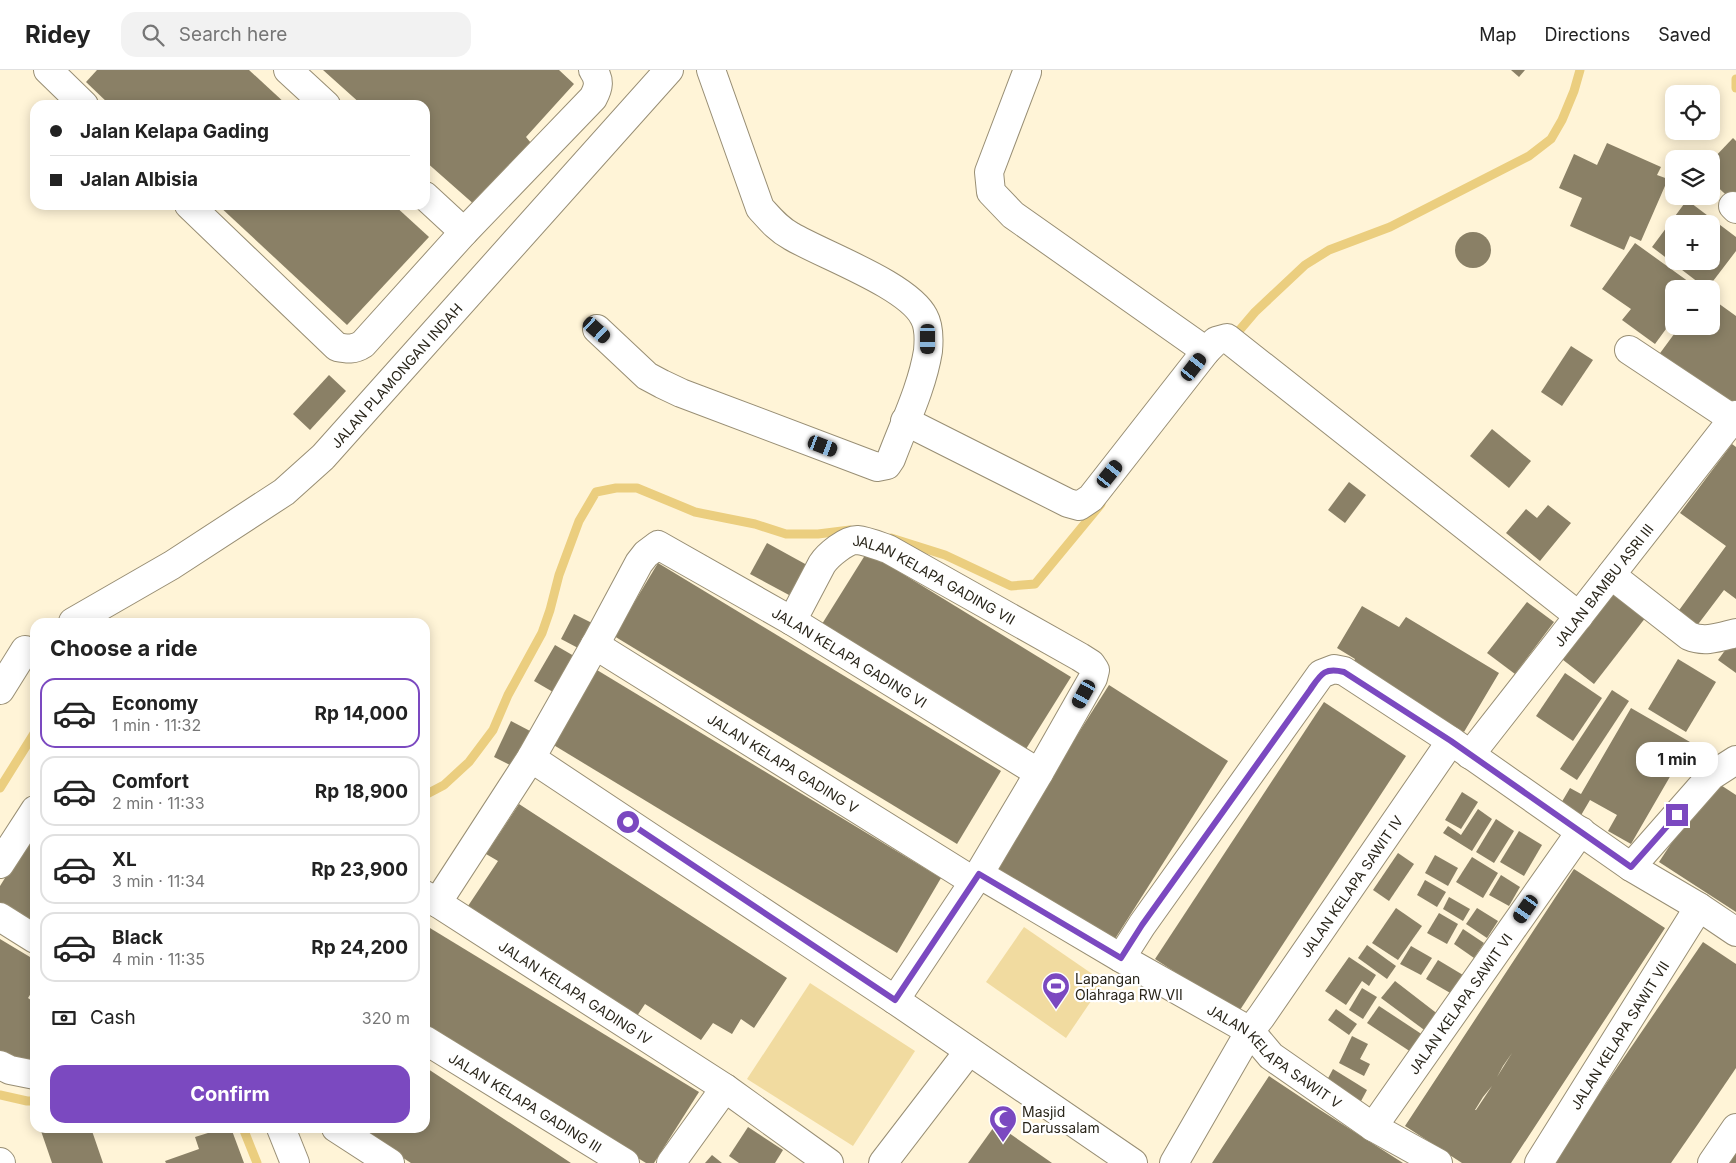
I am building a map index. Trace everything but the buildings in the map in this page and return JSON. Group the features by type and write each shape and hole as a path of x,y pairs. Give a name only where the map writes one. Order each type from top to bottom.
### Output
{"street":[{"path":"48,70 79,100"},
{"path":"288,70 321,100"},
{"path":"194,210 337,347 357,348 363,344 464,232 593,98 598,89 598,78 593,70"},
{"name":"JALAN PLAMONGAN INDAH","path":"79,618 172,565 284,492 323,457 669,70"},
{"path":"597,330 647,376 681,393 876,467 887,465 891,459 918,387 928,350 928,329 924,316 914,304 879,280 792,237 776,226 760,208 711,70"},
{"path":"1028,72 990,172 991,192 1013,214 1227,347 1579,616"},
{"path":"430,201 464,232"},
{"path":"905,421 1068,503 1079,506 1091,498 1227,347"},
{"path":"1629,350 1735,418"},
{"name":"JALAN BAMBU ASRI III","path":"1460,748 1579,616 1735,418"},
{"name":"JALAN KELAPA GADING VII","path":"792,622 827,557 858,540 888,549 1080,657 1095,670 1093,678 1039,773"},
{"name":"JALAN KELAPA GADING VI","path":"595,645 638,563 646,554 658,546 792,622 1039,773"},
{"path":"1611,575 1689,636 1696,639 1712,639 1736,633"},
{"path":"431,899 531,758 595,645"},
{"name":"JALAN KELAPA GADING V","path":"595,645 976,878"},
{"path":"0,690 20,649"},
{"path":"1121,958 1142,925 1321,674 1334,669 1344,672 1460,748 1581,830 1631,867 1700,907 1736,932"},
{"name":"JALAN KELAPA SAWIT IV","path":"1174,1163 1250,1031 1460,748"},
{"path":"531,758 895,1000 1133,1163"},
{"path":"1631,867 1711,776 1736,760"},
{"path":"895,1000 976,878 1039,773"},
{"path":"0,864 30,818"},
{"name":"JALAN KELAPA SAWIT VI","path":"1373,1127 1581,830"},
{"name":"JALAN KELAPA SAWIT V","path":"976,878 1250,1031 1271,1056 1373,1127 1438,1163"},
{"name":"JALAN KELAPA GADING IV","path":"431,899 725,1088 829,1163"},
{"name":"JALAN KELAPA SAWIT VII","path":"1539,1163 1700,907"},
{"path":"0,917 30,936"},
{"name":"JALAN KELAPA GADING III","path":"430,1043 625,1163"},
{"path":"883,1163 969,1051"},
{"path":"0,1065 10,1070 30,1075"},
{"path":"671,1163 725,1088"},
{"path":"1712,1163 1736,1128"},
{"path":"283,1133 295,1163"},
{"path":"344,1133 390,1163"}],"shaded area":[{"name":"Lapangan Olahraga RW VII","path":"1024,927 1104,982 1066,1038 986,982"},
{"path":"810,983 915,1051 853,1146 747,1079"}],"waterway":[{"path":"1232,339 1255,312 1305,265 1329,250 1390,227 1529,156 1551,139 1562,120 1580,70"},
{"path":"1736,79 1736,88"},
{"path":"430,792 444,785 469,762 493,730 508,695 542,633 559,575 579,521 596,492 616,488 637,488 695,512 755,524 786,534 818,534 850,530"},
{"path":"891,538 945,555 1011,586 1035,584 1101,504"},
{"path":"0,788 30,740"},
{"path":"0,1095 30,1101"},
{"path":"245,1133 257,1163"}],"place":[{"name":"Lapangan Olahraga RW VII","path":"1056,1010"},
{"name":"Masjid Darussalam","path":"1003,1143"}],"route":[{"path":"628,822 895,1000 979,874 1121,958 1142,925 1321,674 1334,669 1344,672 1451,741 1581,830 1631,867 1677,815"}]}
